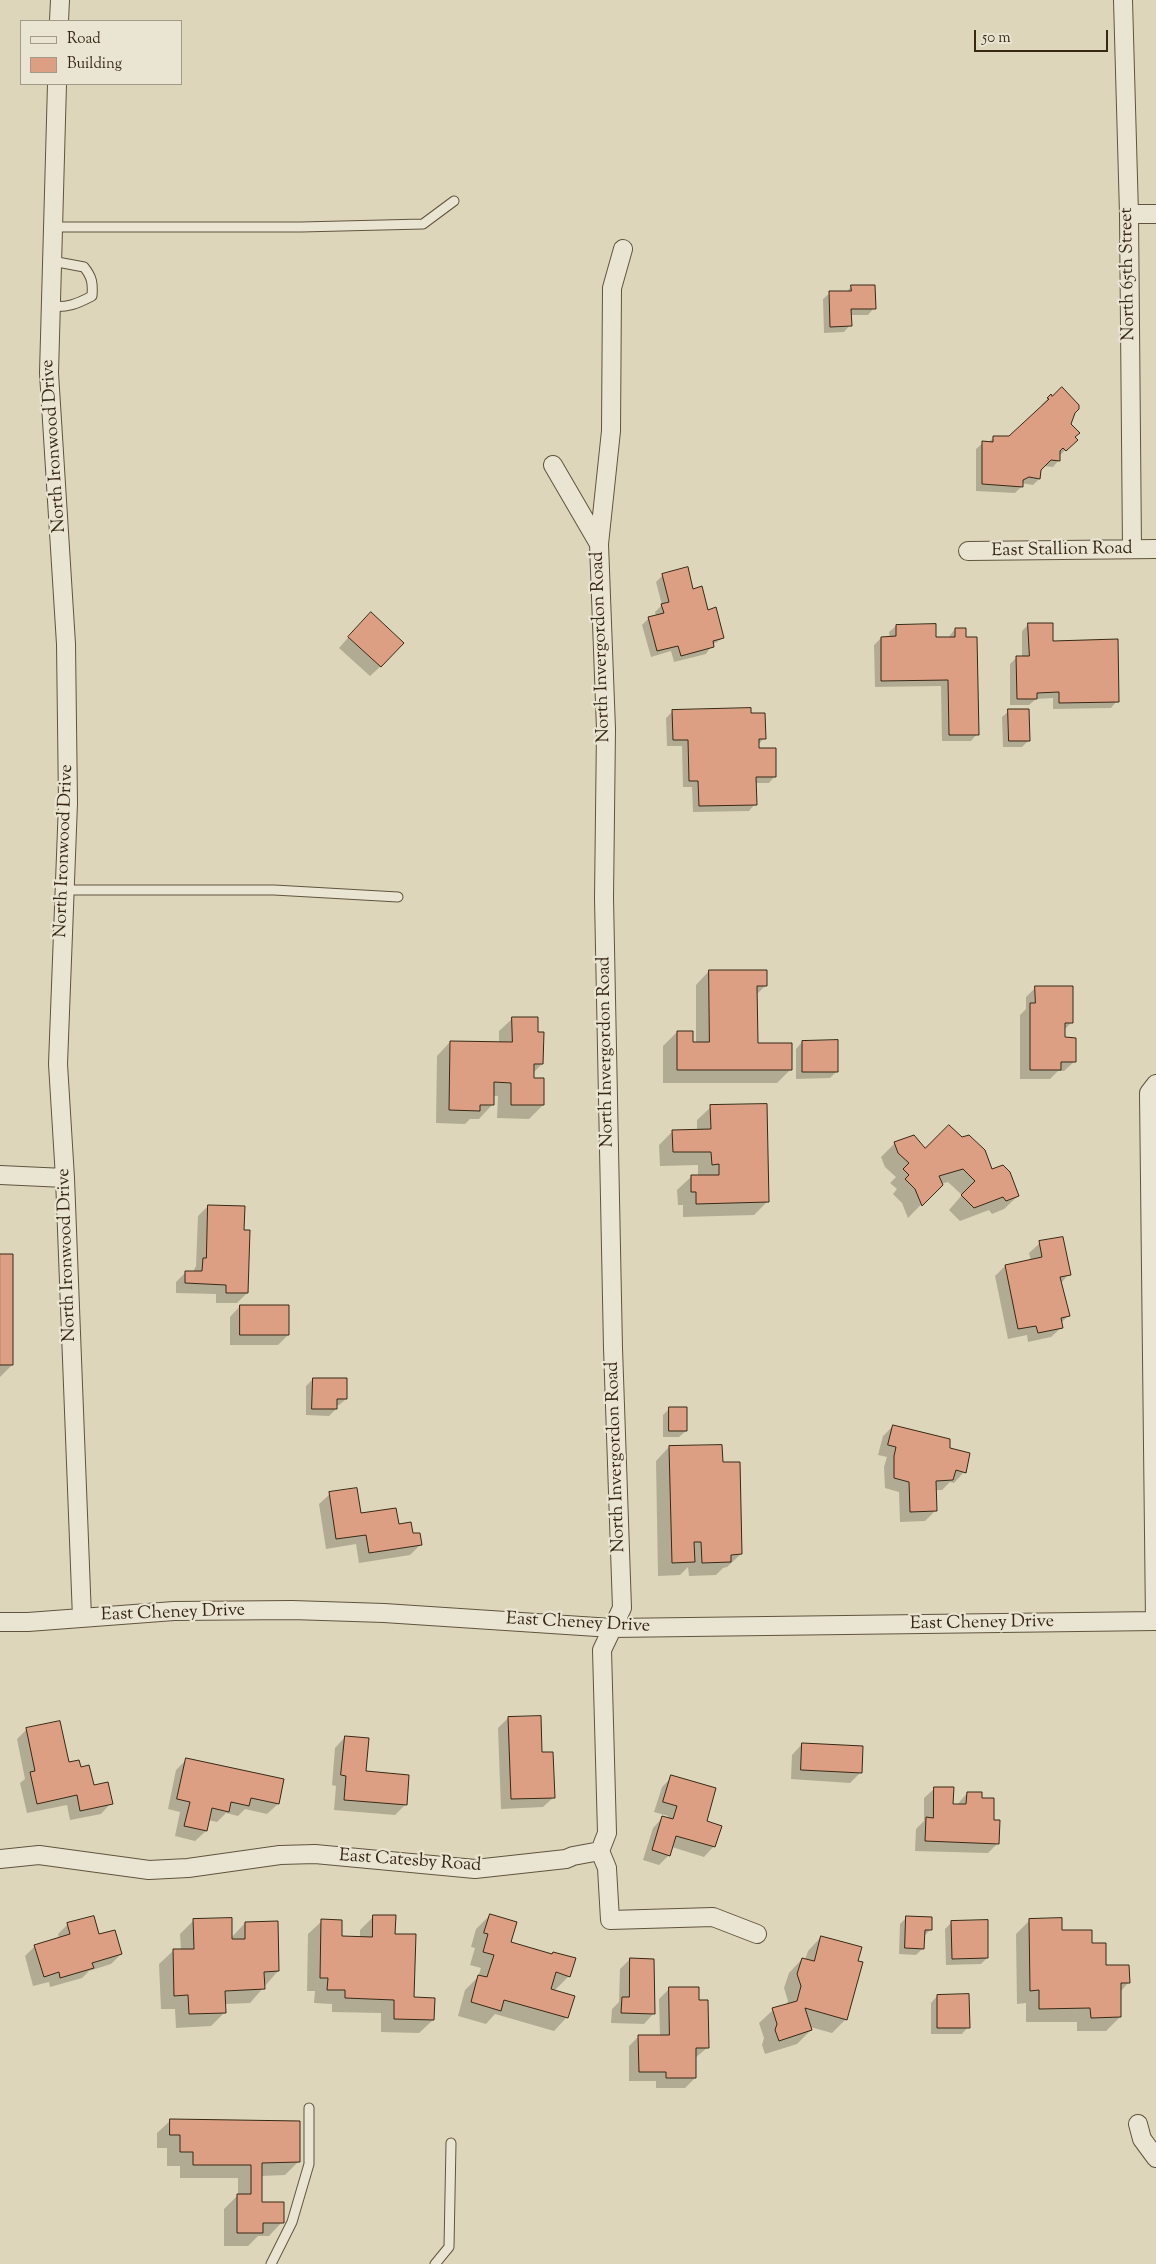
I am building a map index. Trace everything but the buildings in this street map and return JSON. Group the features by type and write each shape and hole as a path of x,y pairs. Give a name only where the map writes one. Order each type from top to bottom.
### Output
{"street":[{"path":"59,20 60,0"},
{"name":"North 65th Street","path":"1123,0 1129,214 1132,549"},
{"name":"North Ironwood Drive","path":"57,85 49,374 66,644 68,803 58,1064 66,1178 82,1618"},
{"path":"1129,214 1156,214"},
{"name":"North Invergordon Road","path":"600,1852 607,1833 602,1650 622,1608 613,1348 604,898 606,729 599,544 611,431 612,288 623,249"},
{"path":"553,465 599,544"},
{"name":"East Stallion Road","path":"968,551 1156,549"},
{"path":"1155,1621 1149,1093 1156,1084"},
{"path":"0,1175 66,1178"},
{"name":"East Cheney Drive","path":"0,1622 174,1611 292,1610 384,1613 612,1628 1155,1621"},
{"path":"600,1852 607,1868 610,1920 713,1918 757,1934"},
{"name":"East Catesby Road","path":"0,1859 39,1855 149,1870 188,1868 280,1855 314,1854 475,1869 566,1860 573,1856 600,1852"},
{"path":"1138,2124 1142,2139 1156,2158"}],"lane":[{"path":"52,227 300,227 423,224 454,201"},
{"path":"50,306 64,308 77,304 92,296 93,284 91,276 84,267 52,261"},
{"path":"65,890 274,890 398,897"},
{"path":"271,2264 292,2222 309,2164 308,2108"},
{"path":"435,2264 449,2247 451,2143"}]}
